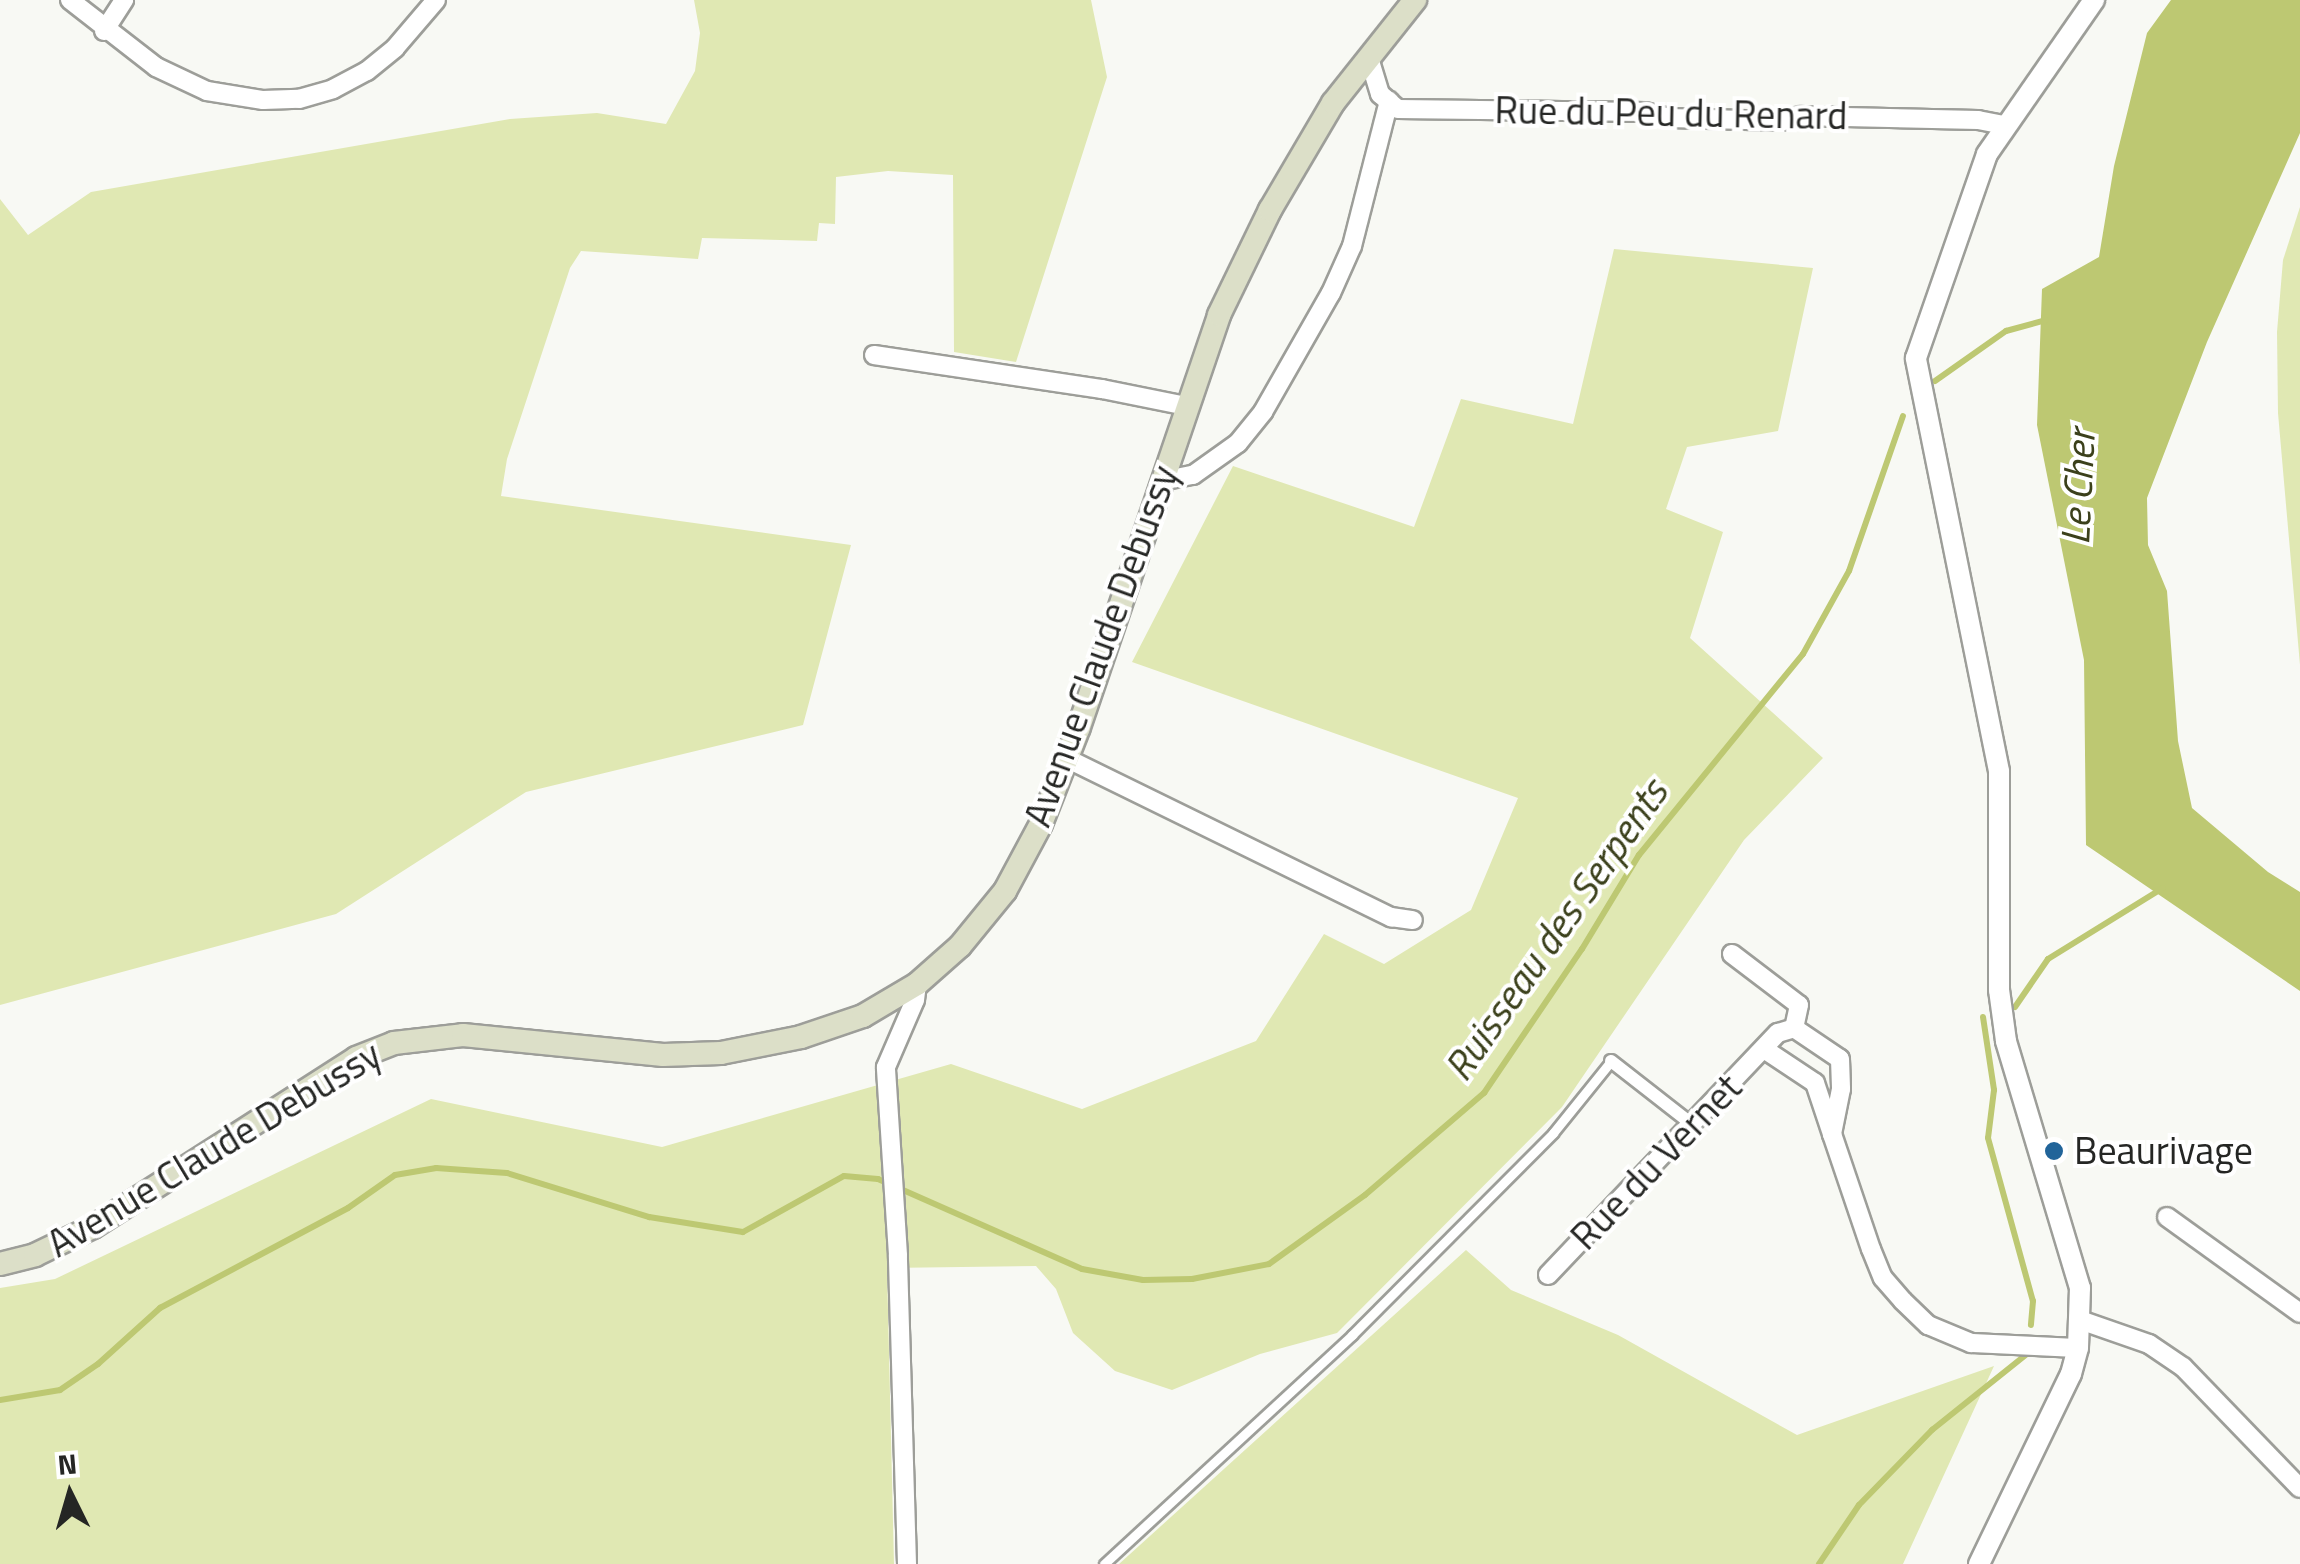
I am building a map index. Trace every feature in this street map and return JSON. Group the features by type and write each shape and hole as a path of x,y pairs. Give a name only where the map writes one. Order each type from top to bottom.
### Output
{"main road":[{"name":"Avenue Claude Debussy","path":"0,1264 36,1255 93,1227 356,1058 394,1043 462,1036 662,1055 721,1052 863,1016 916,984 960,946 1006,891 1042,824 1068,759 1219,315 1270,210 1333,103 1403,6"}],"street":[{"path":"70,0 156,67 208,91 263,100 300,99 333,89 368,71 395,48 436,0"},
{"path":"104,30 124,0"},
{"path":"1978,1564 2071,1374 2080,1320 2075,1271 2006,1041 1999,990 1999,771 1989,707 1919,390 1916,358 1988,154 2004,125 2094,0"},
{"path":"1161,481 1193,475 1238,444 1263,412 1331,293 1352,246 1389,102 1380,94 1368,58"},
{"name":"Rue du Peu du Renard","path":"1389,102 1398,108 1645,112 1669,118 1783,121 1802,116 1978,120 2004,125"},
{"path":"874,355 1102,388 1186,406"},
{"path":"1068,759 1391,916 1413,920"},
{"path":"1732,954 1799,1005 1794,1028 1840,1060 1841,1089 1832,1134"},
{"path":"908,1564 898,1255 886,1067 915,1000 916,984"},
{"name":"Rue du Vernet","path":"1548,1275 1778,1033 1794,1028"},
{"name":"Rue du Vernet","path":"1764,1049 1815,1084 1884,1278 1928,1325 1971,1343 2078,1348"},
{"path":"1611,1061 1693,1125"},
{"path":"2168,1217 2300,1313"},
{"path":"2080,1320 2149,1344 2183,1366 2299,1486"}],"lane":[{"path":"1104,1564 1352,1335 1552,1133 1611,1061"}],"shaded area":[{"path":"694,0 1091,0 1107,77 1016,362 954,352 953,175 888,171 836,177 835,224 819,223 817,241 702,238 698,259 581,251 570,268 507,459 501,496 851,545 803,725 526,792 336,914 0,1005 0,199 28,235 91,192 510,119 597,113 666,124 695,71 700,33"},
{"path":"2300,207 2300,665 2278,413 2277,332 2283,260"},
{"path":"1614,249 1813,268 1778,431 1687,447 1666,509 1723,532 1690,638 1823,758 1744,840 1562,1107 1337,1333 1260,1354 1172,1390 1115,1371 1073,1333 1056,1289 1036,1266 887,1268 894,1564 0,1564 0,1288 55,1279 431,1099 662,1147 951,1064 1082,1109 1256,1041 1324,934 1384,964 1471,910 1518,798 1132,662 1233,466 1414,527 1461,399 1573,424"},
{"path":"1466,1250 1511,1290 1618,1335 1797,1435 1994,1366 1903,1564 1119,1564"}],"water":[{"name":"Le Cher","path":"2171,0 2300,0 2300,133 2207,342 2147,498 2148,545 2167,591 2178,741 2192,808 2268,872 2300,892 2300,991 2086,845 2084,660 2037,425 2042,289 2099,257 2114,166 2147,33"}],"waterway":[{"name":"Ruisseau des Serpents","path":"1935,381 2006,331 2046,320"},
{"name":"Ruisseau des Serpents","path":"0,1400 60,1390 98,1364 160,1308 348,1208 395,1175 436,1168 507,1173 649,1217 743,1232 844,1176 878,1179 1082,1269 1143,1280 1192,1279 1269,1264 1365,1195 1484,1093 1582,949 1639,855 1803,654 1849,571 1903,416"},
{"path":"2015,1007 2048,959 2163,888"},
{"path":"1983,1017 1994,1090 1988,1138 2033,1301 2031,1325"},
{"path":"1819,1564 1859,1505 1932,1430 2027,1354"}],"place":[{"name":"Beaurivage","path":"2054,1151"}]}
